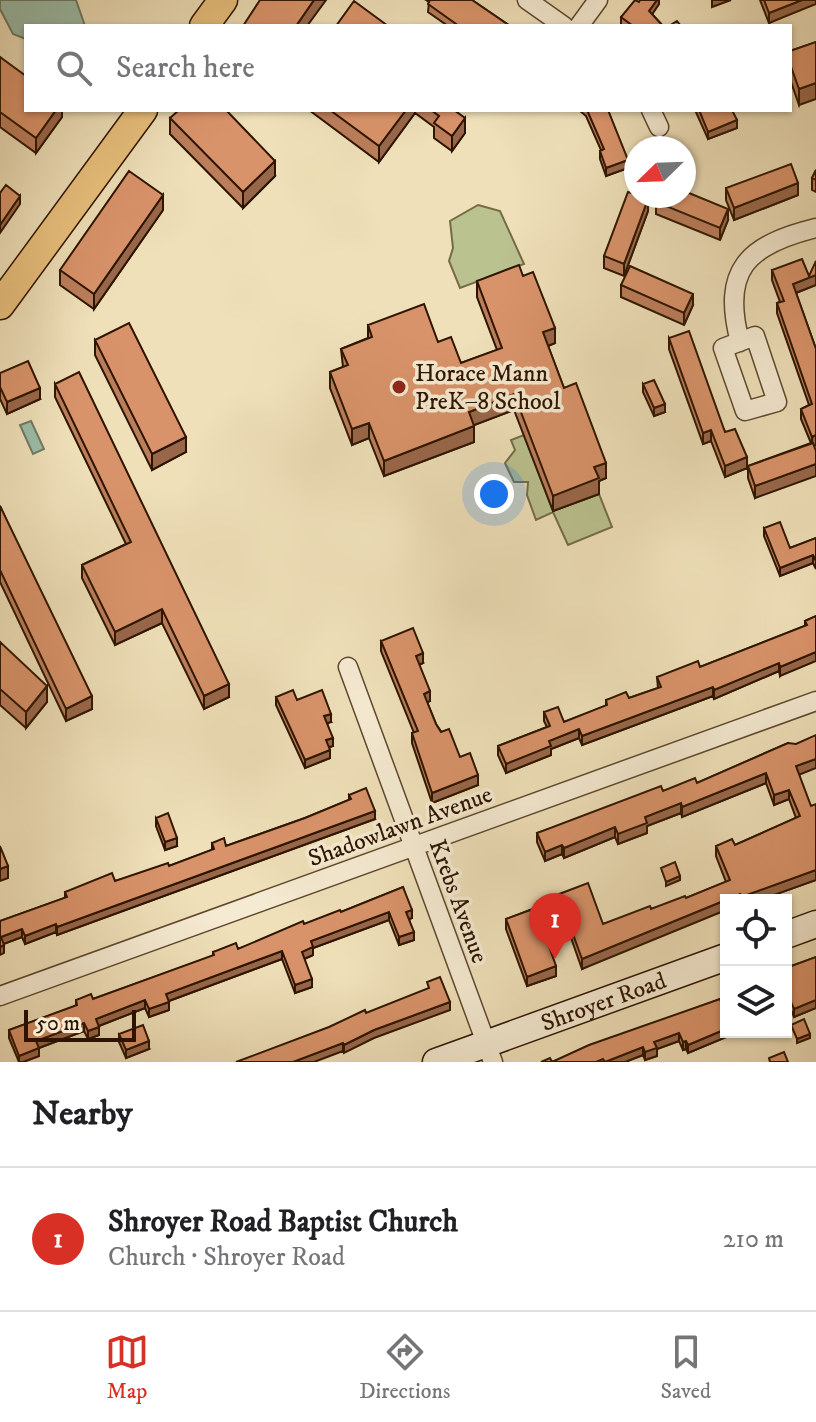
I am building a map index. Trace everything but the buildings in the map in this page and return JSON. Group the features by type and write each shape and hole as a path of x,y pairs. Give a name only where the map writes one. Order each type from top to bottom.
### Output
{"main road":[{"path":"205,24 223,0"},
{"path":"0,305 142,112"},
{"path":"792,933 816,924"},
{"name":"Shroyer Road","path":"436,1062 489,1053 720,959"}],"street":[{"path":"527,0 561,24"},
{"path":"580,24 598,0"},
{"path":"740,342 732,306 738,272 758,251 771,243 816,228"},
{"name":"Krebs Avenue","path":"348,667 489,1053"},
{"name":"Shadowlawn Avenue","path":"0,996 816,701"}],"shaded area":[{"path":"0,0 76,0 84,24 24,24 24,38 13,34 0,9"},
{"path":"478,205 500,211 524,264 460,288 449,261 453,248 450,221"},
{"path":"31,421 44,449 33,454 20,425"},
{"path":"524,435 553,511 599,494 612,527 568,545 553,512 536,520 527,495 528,482 514,482 505,463 515,450 511,440"}],"place":[{"name":"Horace Mann PreK–8 School","path":"399,387"},
{"name":"Shroyer Road Baptist Church","path":"555,959"}]}
